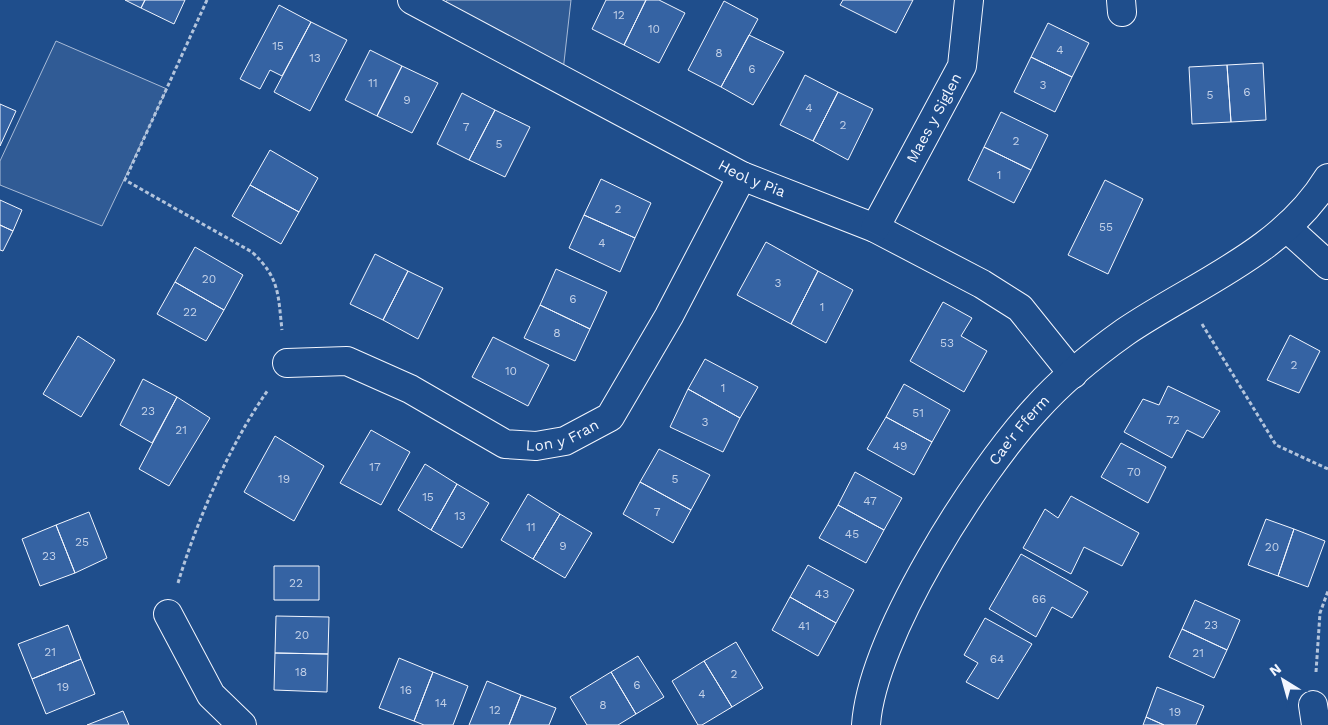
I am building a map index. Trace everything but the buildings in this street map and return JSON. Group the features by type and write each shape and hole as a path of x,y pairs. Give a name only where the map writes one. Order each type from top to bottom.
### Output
{"street":[{"name":"Heol y Pia","path":"412,0 742,176 875,228 982,284 1020,308 1072,374"},
{"name":"Maes y Siglen","path":"875,228 962,66 969,0"},
{"name":"Lon y Fran","path":"287,363 347,361 410,389 505,444 536,446 565,441 610,417 670,316 742,176"},
{"name":"Cae'r Fferm","path":"866,725 876,677 904,608 947,534 995,459 1036,408 1072,374 1125,333 1249,256 1287,228 1328,178"},
{"path":"1287,228 1328,265"},
{"path":"168,614 212,695 242,725"}],"path":[{"path":"168,614 191,539 201,517 251,414 287,363 276,287 267,266 252,252 125,180 207,0"},
{"path":"1185,295 1276,445 1328,469"},
{"path":"1315,715 1320,613 1328,591"}],"shaded area":[{"path":"447,0 571,0 562,80 440,14"},
{"path":"56,41 167,89 102,226 0,185 0,161"}]}
